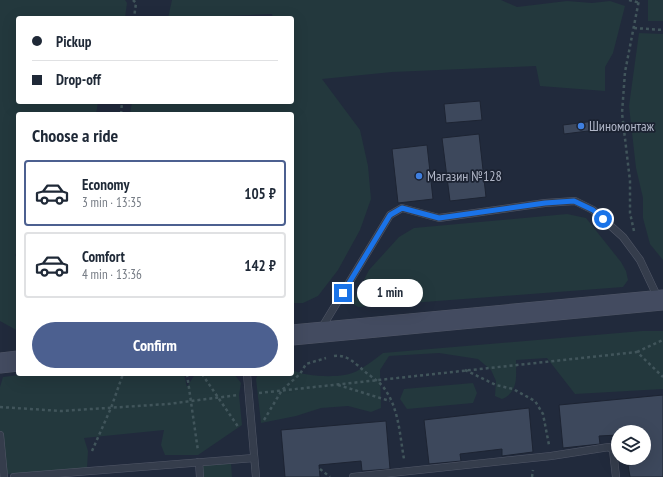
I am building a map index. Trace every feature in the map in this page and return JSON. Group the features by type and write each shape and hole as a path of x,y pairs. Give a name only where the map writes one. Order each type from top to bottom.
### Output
{"main road":[{"path":"294,335 661,300"},
{"path":"0,363 16,361"}],"lane":[{"path":"319,332 390,215 402,208 439,218 545,203 574,201 593,210 623,237 640,260 661,300"},
{"path":"247,376 256,477"},
{"path":"0,435 4,477"},
{"path":"353,477 551,456 610,447 613,450 616,477"},
{"path":"14,477 63,475 198,458 254,458"},
{"path":"198,458 200,477"}],"path":[{"path":"133,0 136,3 134,16"},
{"path":"629,0 639,2 625,72 622,113 630,181 630,212 634,233"},
{"path":"634,28 663,30"},
{"path":"0,407 61,411 111,408 637,352 663,340"},
{"path":"637,352 663,377"},
{"path":"334,356 349,358 373,380 381,384 387,391 396,415 406,472"},
{"path":"253,437 282,390 300,374 306,364 326,358"},
{"path":"464,370 496,384 513,389 534,401 543,414 551,456"},
{"path":"92,451 111,408 122,376"},
{"path":"187,376 198,458"},
{"path":"203,376 254,448"},
{"path":"335,384 391,401"},
{"path":"320,469 330,477"}],"green space":[{"path":"0,0 125,0 127,3 125,16 16,16 16,104 98,104 96,112 16,112 16,330 0,321"},
{"path":"172,0 501,0 517,7 567,1 592,3 610,1 625,6 613,53 605,67 605,91 540,86 536,66 392,72 322,79 360,130 368,166 371,199 360,230 338,270 318,296 303,303 294,303 294,112 130,112 132,104 294,104 294,16 272,16 272,14 168,16"},
{"path":"648,0 663,0 663,21 648,21"},
{"path":"639,33 663,34 663,260 650,244 643,218 643,198 636,168 629,106"},
{"path":"567,214 586,218 621,262 626,271 628,280 623,287 358,307 352,303 369,270 399,237 414,228"},
{"path":"642,331 663,331 663,389 575,394 547,358 516,360 516,377 514,388 502,399 495,396 496,381 491,370 478,359 439,353 389,356 380,370 381,408 371,412 348,406 321,408 296,416 261,423 256,379 257,376 294,376 294,371 315,376 351,374 367,365 383,353"},
{"path":"16,375 184,376 187,387 194,376 236,376 241,383 239,395 242,425 198,455 165,455 161,445 164,430 84,438 88,451 87,469 8,474 3,463 0,462 0,387 3,377"},
{"path":"473,383 477,393 473,403 407,409 400,399 404,389"},
{"path":"231,463 232,477 202,477 202,465"}],"building":[{"path":"480,101 482,120 446,123 444,104"},
{"path":"595,121 596,130 564,134 563,125"},
{"path":"479,134 486,197 450,201 442,138"},
{"path":"427,145 433,199 398,203 392,149"},
{"path":"663,395 663,477 630,477 628,465 651,465 651,425 611,425 611,435 599,436 600,444 563,448 559,405"},
{"path":"529,408 533,452 502,456 502,449 460,454 461,461 429,464 424,420"},
{"path":"386,421 390,469 362,471 361,461 319,465 320,477 285,477 281,430"}],"place":[{"name":"Шиномонтаж","path":"581,126"},
{"name":"Магазин №128","path":"419,176"}],"route":[{"path":"343,293 390,215 402,208 439,218 481,214 545,203 574,201 593,210 603,219"}]}
